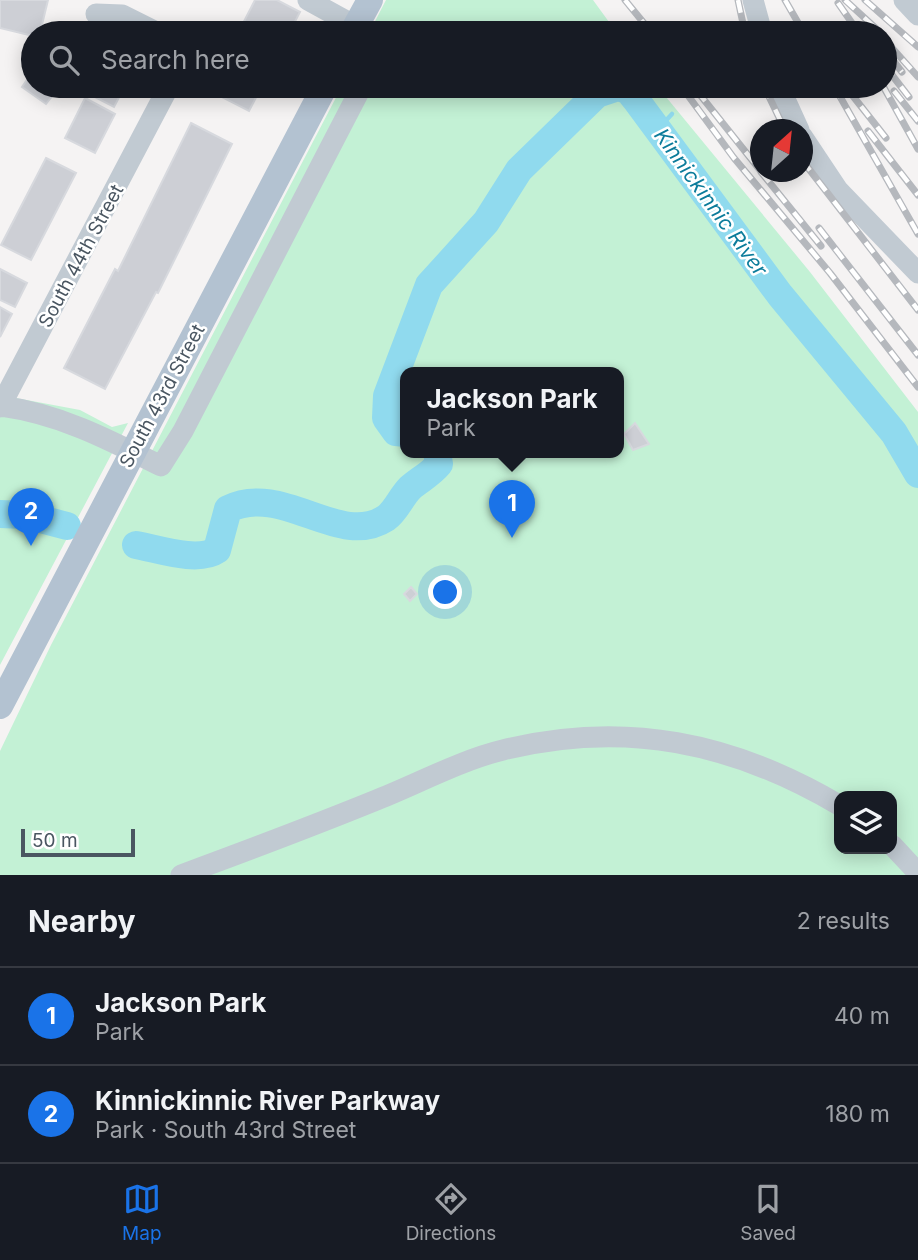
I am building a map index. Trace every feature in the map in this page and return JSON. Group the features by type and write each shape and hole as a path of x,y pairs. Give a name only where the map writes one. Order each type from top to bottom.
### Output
{"main road":[{"path":"363,21 370,0"},
{"name":"South 43rd Street","path":"0,706 319,98"}],"street":[{"path":"308,0 343,21"},
{"path":"753,0 759,21"},
{"path":"904,0 918,15"},
{"path":"96,14 122,15 134,21"},
{"name":"South 44th Street","path":"0,407 163,98"},
{"path":"0,407 55,416 161,466 183,431 356,98"},
{"path":"784,98 794,119"},
{"path":"813,151 838,190 918,273"},
{"path":"181,875 290,835 500,750 572,737 632,736 685,743 745,759 801,782 834,801"},
{"path":"897,850 918,873"}],"green space":[{"path":"386,0 593,0 608,21 375,21"},
{"path":"336,98 667,98 810,272 918,412 918,875 0,875 0,751 51,645"},
{"path":"0,395 80,410 112,427 128,423 0,665"}],"building":[{"path":"0,0 48,0 43,21 21,21 21,33 0,28"},
{"path":"255,0 277,0 300,12 295,21 244,21"},
{"path":"38,98 51,98 46,104"},
{"path":"85,98 115,114 95,153 65,138"},
{"path":"97,98 119,98 114,107"},
{"path":"224,98 256,98 249,111"},
{"path":"191,123 232,144 158,293 156,292 105,389 64,368 115,269 118,271"},
{"path":"46,158 76,173 31,260 1,245"},
{"path":"0,269 27,283 15,307 0,300"},
{"path":"0,307 12,314 0,337"},
{"path":"635,423 649,444 633,450 624,434"},
{"path":"411,587 417,594 410,601 404,594"}],"waterway":[{"name":"Kinnickinnic River","path":"400,432 396,432 386,418 387,396 429,285 486,222 519,170 593,98"},
{"name":"Kinnickinnic River","path":"634,98 780,295 894,433 918,474"},
{"path":"658,129 672,114"},
{"name":"Kinnickinnic River","path":"136,545 178,554 209,554 217,550 228,509 249,503 270,503 349,526 368,525 390,515 410,488 436,468 439,464 438,458"},
{"name":"Kinnickinnic River","path":"0,514 25,515 67,526"}],"railway":[{"path":"625,0 642,21"},
{"path":"738,0 742,21"},
{"path":"785,0 797,21"},
{"path":"845,0 868,21"},
{"path":"865,0 889,21"},
{"path":"838,3 851,21"},
{"path":"897,28 918,47"},
{"path":"897,53 918,77"},
{"path":"897,66 902,72"},
{"path":"897,82 909,97"},
{"path":"897,95 918,121"},
{"path":"690,98 734,158 830,273 918,387"},
{"path":"703,98 750,157"},
{"path":"770,98 780,119"},
{"path":"841,98 918,234"},
{"path":"854,98 886,138"},
{"path":"890,98 918,149"},
{"path":"868,131 918,195"},
{"path":"813,174 918,310"},
{"path":"769,182 821,246"},
{"path":"819,228 918,355"}],"place":[{"name":"Jackson Park","path":"512,538"},
{"name":"Kinnickinnic River Parkway","path":"31,546"}]}
